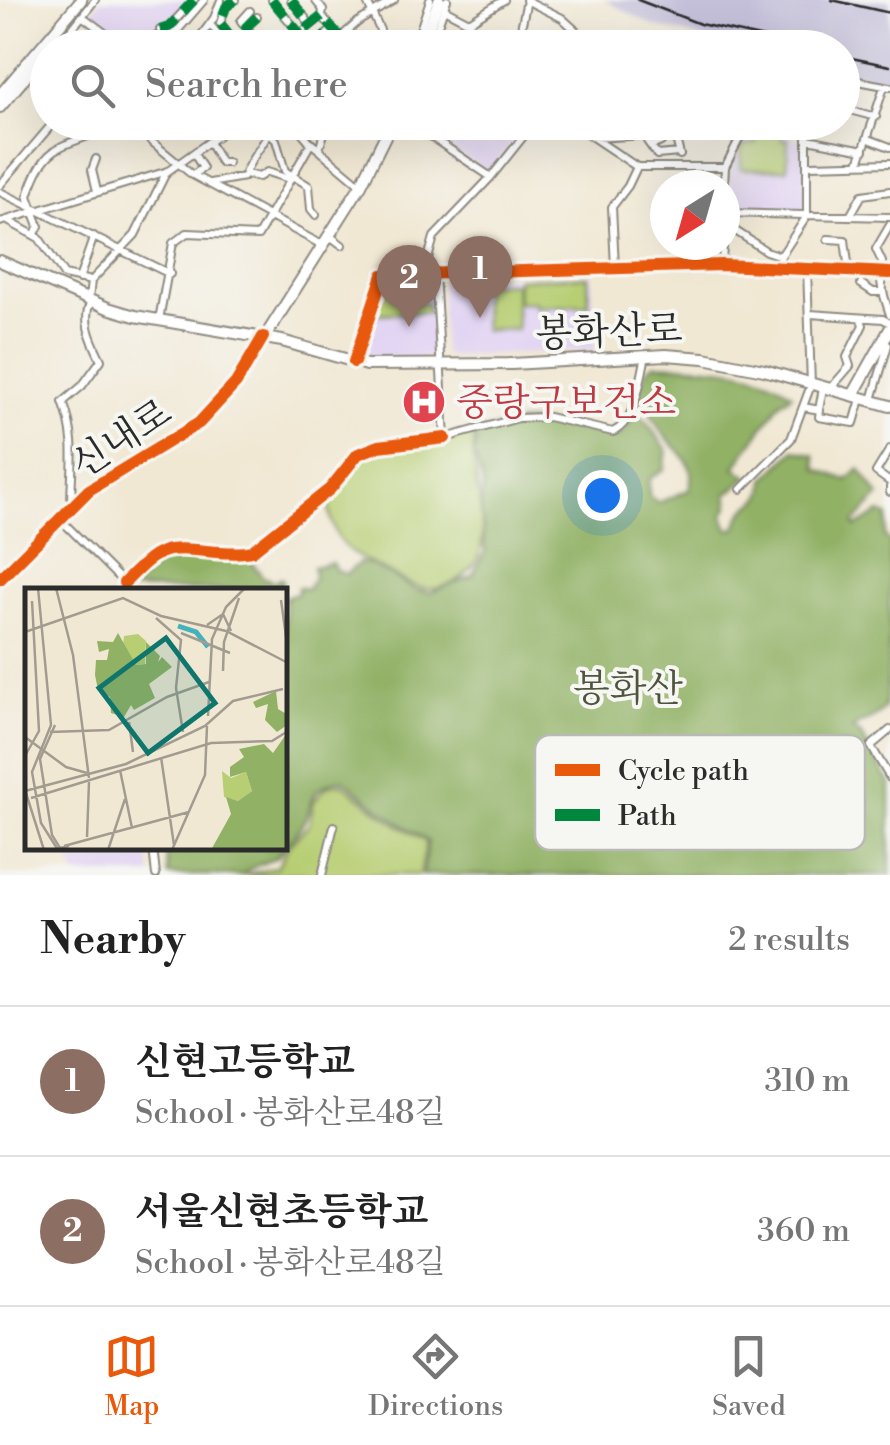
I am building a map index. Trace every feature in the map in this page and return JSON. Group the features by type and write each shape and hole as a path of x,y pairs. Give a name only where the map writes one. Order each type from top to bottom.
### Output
{"main road":[{"path":"59,30 78,0"},
{"path":"64,30 92,0"},
{"path":"428,30 444,3"},
{"path":"0,95 30,66"},
{"path":"0,107 30,72"},
{"name":"신내로","path":"0,579 88,490 199,423 236,383 361,185 383,140"},
{"name":"봉화산로","path":"0,261 90,300 158,321 263,337 383,368 646,356 704,358 764,370 890,406"},
{"path":"862,398 887,344 890,326"}],"street":[{"path":"67,30 92,0"},
{"path":"160,30 169,27 194,0"},
{"path":"176,30 204,0"},
{"path":"206,30 222,0"},
{"path":"226,30 220,23 226,7 235,0"},
{"path":"272,0 297,30"},
{"path":"291,0 311,25"},
{"path":"305,30 322,16 323,10 315,0"},
{"path":"366,0 380,30"},
{"path":"349,30 394,0"},
{"path":"418,0 426,13"},
{"path":"422,30 430,0"},
{"path":"436,30 444,3 471,22 504,0"},
{"path":"521,30 526,0 562,18 575,30"},
{"path":"248,30 246,27 254,14"},
{"path":"82,16 101,30"},
{"path":"322,16 333,29"},
{"path":"210,24 214,30"},
{"path":"858,163 887,87 860,81"},
{"path":"860,113 876,117"},
{"path":"869,139 890,147"},
{"path":"41,140 0,188 34,210 170,274"},
{"path":"35,234 39,228 28,196 40,162 59,145 72,140"},
{"path":"149,140 193,175 268,216 342,245"},
{"path":"3,221 168,171 214,140"},
{"path":"246,174 266,140"},
{"path":"276,140 290,177"},
{"path":"308,140 361,185"},
{"path":"319,151 322,140"},
{"path":"437,140 491,177"},
{"path":"424,273 434,237 521,140"},
{"path":"596,140 637,167 724,166"},
{"path":"647,140 657,155 679,153"},
{"path":"650,146 661,140"},
{"path":"676,140 682,165"},
{"path":"724,170 738,140"},
{"path":"774,266 808,216 808,140"},
{"path":"813,140 864,150"},
{"path":"158,321 170,274 172,244 188,234 253,238 259,235 310,143"},
{"path":"210,144 221,163 228,163"},
{"path":"193,175 203,168 194,154"},
{"path":"96,159 92,170 97,191"},
{"path":"809,165 890,163"},
{"path":"615,268 612,207 637,167"},
{"path":"71,508 75,453 63,402 95,372 101,360 88,329 91,280 124,250 168,171"},
{"path":"208,183 268,172 290,177 310,187 311,209 316,215"},
{"path":"850,217 862,195 890,191"},
{"path":"740,214 890,221 876,248 883,266 879,273 881,292 890,316"},
{"path":"3,221 35,234 64,274 91,280"},
{"path":"740,234 781,256"},
{"path":"79,279 94,236"},
{"path":"828,239 845,240 848,270"},
{"path":"722,260 722,265"},
{"path":"354,362 382,275 722,265 890,274"},
{"path":"807,268 821,387 819,413"},
{"path":"435,273 444,438"},
{"path":"861,284 875,293 881,292"},
{"path":"810,314 883,319 890,326"},
{"path":"740,488 792,439 803,407 821,387 850,366 848,356 864,325 861,320"},
{"path":"803,407 854,423 887,344"},
{"path":"60,519 124,586 150,558 165,551 252,551 330,489 358,454 379,446 444,438 518,418 548,417 613,432 623,427 629,416 646,356"},
{"path":"890,449 876,471 890,487"},
{"path":"890,730 871,746 890,778"},
{"path":"322,875 334,826"},
{"path":"153,850 156,875"}],"shaded area":[{"path":"100,0 198,0 172,30 105,30 89,18"},
{"path":"604,0 890,0 890,83 860,77 860,30 669,30"},
{"path":"438,140 515,140 488,172"},
{"path":"746,140 806,140 803,211 740,210 740,170 728,170"},
{"path":"592,274 595,350 449,356 443,352 444,280"},
{"path":"428,278 436,354 372,358 361,355 383,280"},
{"path":"65,850 148,850 151,875 76,875"}],"green space":[{"path":"756,140 788,140 787,169 741,169 741,149"},
{"path":"588,276 589,305 535,307 535,302 518,303 517,279"},
{"path":"384,281 405,281 407,304 427,303 428,312 374,314"},
{"path":"515,283 517,329 484,330 482,284"},
{"name":"봉화산","path":"656,364 745,372 778,384 792,394 780,403 735,467 748,477 727,494 729,505 723,516 728,529 735,529 747,508 761,497 765,479 795,450 815,455 817,469 847,480 860,469 879,496 854,523 856,527 880,513 888,516 885,537 890,541 889,629 884,708 852,729 861,735 535,735 535,850 865,850 865,742 890,783 890,875 423,875 428,841 343,779 317,791 306,818 288,842 288,596 298,593 298,587 307,589 314,578 313,567 332,563 336,571 346,574 360,562 372,565 416,590 430,593 472,576 485,552 483,484 475,456 476,435 505,425 544,422 618,436 635,412 667,450 664,470 649,479 649,496 658,503 689,490 688,463 659,428 640,390 647,369"},
{"path":"474,432 482,544 475,563 463,576 439,588 416,587 359,557 341,542 333,527 327,498 361,455 386,446"},
{"path":"176,553 249,559 263,577 276,583 279,578 283,580 281,588 134,588 150,568"},
{"path":"342,783 426,842 420,875 245,875 277,867 291,842 309,825 314,801 327,786"},
{"path":"166,850 283,850 242,875 168,875"}],"railway":[{"path":"638,0 700,24 728,30"},
{"path":"832,0 890,13"},
{"path":"860,60 890,66"}],"marked path":[{"path":"160,30 169,27 194,0"},
{"path":"226,30 220,23 226,7 235,0"},
{"path":"272,0 297,30"},
{"path":"291,0 311,25"},
{"path":"305,30 322,16 334,30"},
{"path":"248,30 246,27 257,17"}],"cycle path":[{"path":"354,362 383,275 722,265 890,273"},
{"path":"0,579 89,490 199,423 236,383 263,337"},
{"path":"124,583 162,552 252,551 330,489 358,454 379,446 445,438"}],"place":[{"name":"신현고등학교","path":"480,318"},
{"name":"서울신현초등학교","path":"409,327"},
{"name":"중랑구보건소","path":"424,402"}]}
